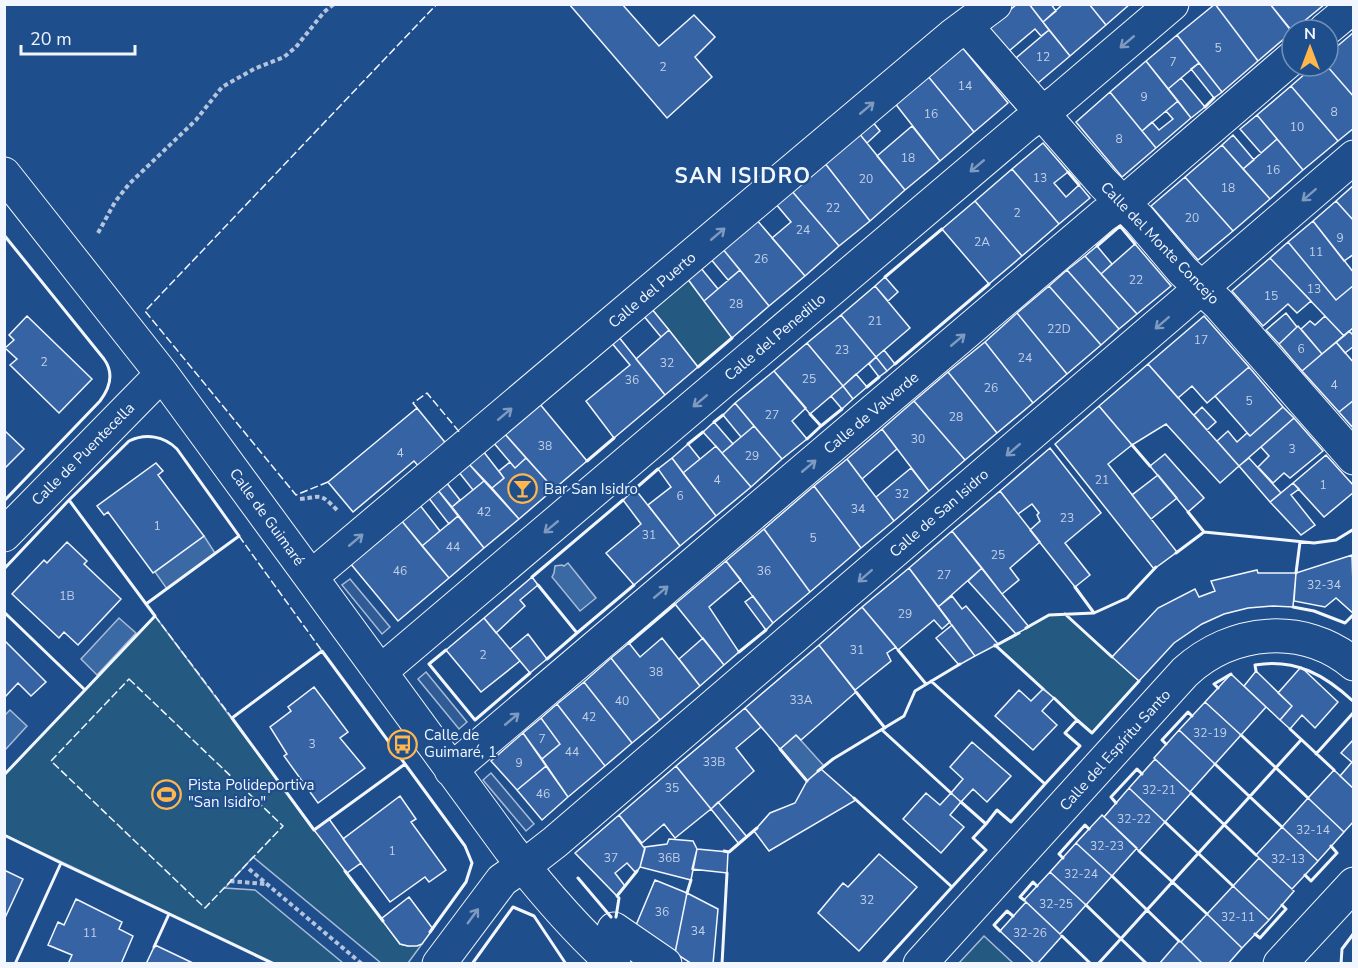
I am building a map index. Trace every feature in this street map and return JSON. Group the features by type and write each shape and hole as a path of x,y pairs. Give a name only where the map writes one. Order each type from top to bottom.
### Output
{"street":[{"name":"Calle del Puerto","path":"311,577 952,36 995,4"},
{"name":"Calle del Penedillo","path":"380,672 1025,125 1172,4"},
{"path":"1339,18 1353,6"},
{"name":"Calle del Monte Concejo","path":"967,27 1183,271 1219,304 1353,458"},
{"name":"Calle de Valverde","path":"451,770 1280,68"},
{"name":"Calle de San Isidro","path":"439,963 496,886 514,870 537,856 570,828 1202,289 1353,157"},
{"name":"Calle de Guimaré","path":"4,174 162,374 522,865"},
{"name":"Calle de Puentecella","path":"4,535 162,374"},
{"name":"Calle del Espíritu Santo","path":"920,963 1185,672 1201,659 1237,642 1258,636 1277,635 1297,637 1326,646 1343,655 1353,664"},
{"path":"522,865 593,945 614,963"},
{"path":"1280,963 1353,884"},
{"path":"614,929 665,963"}],"path":[{"path":"72,259 101,230 115,202 129,184 196,120 222,87 254,69 284,57 296,47 324,12 334,4"},
{"path":"291,496 297,499 318,495 325,498 341,514"},
{"path":"249,869 363,963"},
{"path":"230,881 267,884"}],"shaded area":[{"path":"687,278 732,338 698,367 651,308"},
{"path":"204,536 215,553 167,589 155,572"},
{"path":"568,563 596,598 580,611 552,577 555,566 564,566"},
{"path":"350,579 390,627 382,634 342,585"},
{"path":"1065,614 1139,681 1092,733 996,645 1049,615"},
{"path":"155,616 400,944 408,946 422,944 408,963 381,963 253,857 225,888 255,890 343,963 274,963 5,835 4,775"},
{"path":"119,618 136,633 97,675 81,659"},
{"path":"426,672 467,722 459,729 418,679"},
{"path":"10,710 27,726 5,750 5,715"},
{"path":"796,735 824,766 807,781 780,749"},
{"path":"491,773 534,824 526,831 483,780"},
{"path":"984,936 1013,963 959,963"}],"building":[{"path":"569,4 622,4 659,46 694,15 715,37 695,57 712,77 667,118"},
{"path":"1017,4 1029,4 1049,30 1041,36 1035,29 1009,51 989,28"},
{"path":"1029,4 1051,4 1056,11 1043,22"},
{"path":"1063,4 1089,4 1106,25 1070,56 1043,22"},
{"path":"1089,4 1130,4 1106,25"},
{"path":"1215,4 1270,4 1281,18 1280,42 1258,61"},
{"path":"1215,4 1258,61 1222,92 1177,35"},
{"path":"1270,4 1325,4 1308,18 1281,18"},
{"path":"1049,30 1070,56 1038,83 1016,58"},
{"path":"1354,32 1354,97 1337,78 1340,78 1340,44"},
{"path":"1177,35 1199,63 1168,89 1146,61"},
{"path":"961,46 1008,103 974,132 927,75"},
{"path":"1146,61 1178,101 1142,131 1110,92"},
{"path":"1199,63 1222,92 1214,98 1191,69"},
{"path":"927,75 974,132 940,161 894,102"},
{"path":"1181,78 1205,107 1191,118 1168,89"},
{"path":"1300,78 1337,78 1354,97 1354,128 1338,141 1291,86"},
{"path":"1291,86 1338,141 1303,170 1257,115"},
{"path":"1110,92 1156,148 1122,177 1076,122"},
{"path":"1178,101 1191,118 1156,148 1142,131 1152,122 1159,130 1173,119 1166,111"},
{"path":"1257,115 1277,139 1261,153 1240,129"},
{"path":"872,121 880,131 867,143 858,132"},
{"path":"912,126 940,161 905,190 877,156"},
{"path":"858,132 905,190 870,221 824,162"},
{"path":"1233,135 1254,160 1243,169 1222,145"},
{"path":"1277,139 1303,170 1270,199 1243,169"},
{"path":"1043,143 1068,172 1054,183 1066,197 1079,185 1090,198 1059,224 1012,169"},
{"path":"1222,145 1270,199 1233,231 1185,177"},
{"path":"824,162 870,221 839,246 791,190"},
{"path":"1012,169 1059,224 1022,256 975,201"},
{"path":"1185,177 1233,231 1198,260 1151,206"},
{"path":"1354,185 1354,221 1336,201"},
{"path":"791,190 839,246 805,276 772,238 791,222 775,203"},
{"path":"975,201 1022,256 989,284 942,229"},
{"path":"1336,201 1354,221 1354,254 1344,261 1313,221"},
{"path":"756,219 805,276 769,306 722,248"},
{"path":"1313,221 1354,273 1354,285 1336,300 1288,242"},
{"path":"1288,242 1336,300 1354,285 1354,327 1344,336 1270,258"},
{"path":"1135,244 1171,286 1137,314 1101,274"},
{"path":"1097,246 1112,264 1101,274 1085,256"},
{"path":"722,248 740,270 728,280 710,258"},
{"path":"1085,256 1137,314 1119,329 1067,270"},
{"path":"1270,258 1311,301 1297,313 1288,304 1263,326 1232,291"},
{"path":"700,267 718,289 704,301 687,278"},
{"path":"740,270 769,306 732,338 704,301"},
{"path":"1067,270 1119,329 1101,345 1049,286"},
{"path":"885,277 898,292 888,301 875,286"},
{"path":"875,286 910,328 876,357 841,315"},
{"path":"1049,286 1101,345 1067,374 1017,313"},
{"path":"651,308 669,330 661,337 643,315"},
{"path":"1017,313 1067,374 1033,403 985,342"},
{"path":"1286,313 1297,327 1279,344 1266,330"},
{"path":"841,315 876,357 843,386 807,343"},
{"path":"27,316 92,379 59,413 10,365 17,359 5,348 14,340 9,335"},
{"path":"1204,316 1249,367 1207,403 1192,386 1178,398 1148,364"},
{"path":"1325,316 1344,336 1322,354 1301,329 1310,321 1315,325"},
{"path":"1298,326 1322,354 1302,371 1279,344"},
{"path":"669,330 698,367 665,395 636,359"},
{"path":"1349,331 1354,336 1354,346 1345,353 1336,342"},
{"path":"618,336 665,395 614,438 586,401 630,365 611,342"},
{"path":"985,342 1033,403 997,433 948,372"},
{"path":"1336,342 1354,363 1354,400 1339,412 1302,371"},
{"path":"807,343 843,386 810,414 774,371"},
{"path":"884,350 895,364 887,371 876,357"},
{"path":"876,357 887,371 879,377 869,364"},
{"path":"1148,364 1239,466 1220,483 1166,424 1132,445 1099,406"},
{"path":"1249,367 1283,407 1250,436 1215,396"},
{"path":"774,371 806,408 792,421 807,439 782,459 735,403"},
{"path":"948,372 997,433 965,460 914,401"},
{"path":"856,374 867,387 853,399 843,386"},
{"path":"843,386 853,399 842,409 831,396"},
{"path":"1354,400 1354,429 1339,412"},
{"path":"914,401 965,460 929,491 882,429"},
{"path":"539,403 587,461 554,489 504,433"},
{"path":"735,403 754,426 741,437 723,415"},
{"path":"1099,406 1132,445 1108,464 1177,552 1154,569 1055,444"},
{"path":"1202,407 1216,422 1207,430 1194,415"},
{"path":"1283,407 1294,418 1239,466 1217,441 1228,431 1237,442 1247,433 1250,436"},
{"path":"417,408 448,446 420,468 414,461 353,512 328,482"},
{"path":"1294,418 1323,451 1290,478 1284,473 1273,483 1258,467 1269,456 1261,447"},
{"path":"714,422 733,444 722,453 703,432"},
{"path":"754,426 782,459 751,487 722,453"},
{"path":"882,429 897,449 862,479 847,459"},
{"path":"4,430 24,449 4,469"},
{"path":"504,433 526,458 515,468 493,442"},
{"path":"688,444 700,459 683,473 672,458"},
{"path":"716,446 751,487 716,516 683,473"},
{"path":"1050,448 1101,513 1065,543 1090,575 1075,587 1030,530 1040,521 1037,515 1039,513 1032,504 1018,514 1000,491"},
{"path":"483,451 504,478 492,488 468,463"},
{"path":"1165,454 1204,498 1188,512 1150,466"},
{"path":"1326,455 1354,486 1354,492 1324,517 1293,483"},
{"name":"Bar San Isidro","path":"526,458 554,489 519,519 492,488 504,478 499,471 510,462 515,468"},
{"path":"672,458 716,516 680,546 648,505 671,487 658,469"},
{"path":"1249,458 1281,493 1270,502 1239,466"},
{"path":"847,459 894,521 861,548 814,486"},
{"path":"156,463 163,471 158,475 204,536 153,573 108,512 104,515 97,506"},
{"path":"468,463 484,481 473,490 458,471"},
{"path":"911,468 929,491 894,521 876,497"},
{"path":"1158,475 1177,498 1151,519 1132,495"},
{"path":"484,481 519,519 484,548 452,507"},
{"path":"446,482 460,500 452,507 437,489"},
{"path":"1293,483 1299,489 1291,495 1315,525 1301,535 1270,502"},
{"path":"814,486 861,548 810,592 764,529"},
{"path":"437,489 458,516 449,524 428,497"},
{"path":"635,489 680,546 634,585 606,553 641,524 623,500"},
{"path":"1000,491 1040,542 1010,568 1019,580 1002,594 952,531"},
{"path":"419,504 440,531 422,546 401,520"},
{"path":"458,516 484,548 449,578 422,546"},
{"path":"401,520 449,578 398,621 350,563"},
{"path":"764,529 810,592 773,623 726,561"},
{"path":"952,531 982,568 938,607 909,568"},
{"path":"67,542 87,561 84,564 121,599 78,645 64,632 59,638 12,594 44,560 47,563"},
{"path":"1352,555 1354,614 1336,598 1325,607 1294,601 1296,573"},
{"path":"726,561 741,580 709,607 739,652 724,665 675,604"},
{"path":"909,568 950,622 942,629 934,620 898,650 862,607"},
{"path":"982,568 1029,627 1016,634 968,581"},
{"path":"1257,570 1258,573 1296,573 1293,607 1248,608 1224,614 1202,624 1174,643 1139,681 1112,657 1158,608 1195,589 1199,597 1215,591 1211,581"},
{"path":"532,577 538,585 520,600 525,606 496,633 484,618"},
{"path":"753,596 773,623 766,630 745,602"},
{"path":"952,596 962,609 966,606 998,644 975,656 938,607"},
{"path":"862,607 896,647 887,653 891,661 855,690 819,645"},
{"path":"484,618 520,661 481,692 446,650"},
{"path":"952,625 975,656 959,665 936,638"},
{"path":"528,634 547,659 530,673 510,649"},
{"path":"662,638 700,686 660,720 611,658 629,643 640,657"},
{"path":"703,638 724,665 700,686 679,659"},
{"path":"4,640 46,682 31,696 18,683 4,698"},
{"path":"819,645 856,692 801,740 796,735 780,749 745,708"},
{"path":"611,658 660,720 632,743 584,682"},
{"path":"1301,667 1338,702 1315,728 1302,715 1290,729 1280,720 1292,706 1278,693"},
{"path":"1256,671 1292,706 1280,720 1244,686"},
{"path":"1231,674 1266,707 1241,735 1205,702"},
{"path":"584,682 632,743 605,766 557,704"},
{"path":"314,687 348,732 340,738 365,768 318,803 284,756 287,754 270,727 291,711 288,707"},
{"path":"1043,689 1054,698 1042,711 1057,725 1033,750 995,716 1019,690 1031,701"},
{"path":"1205,702 1241,735 1215,764 1179,730"},
{"path":"557,704 605,766 568,797 542,759 560,744 541,718"},
{"path":"745,708 761,727 736,748 754,771 711,809 676,766"},
{"path":"541,718 560,744 542,759 523,733"},
{"path":"1179,730 1215,764 1190,792 1154,758"},
{"path":"523,733 546,766 517,790 491,761"},
{"path":"1354,739 1354,764 1341,753"},
{"path":"972,742 1011,776 987,802 973,789 961,802 951,793 963,779 950,767"},
{"path":"1155,759 1191,793 1165,822 1129,788"},
{"path":"1352,762 1354,764 1354,789 1340,776"},
{"path":"546,766 568,797 542,820 517,790"},
{"path":"676,766 711,809 675,838 664,824 642,843 619,815"},
{"path":"821,769 856,800 769,851 754,831 770,813 795,803 807,781"},
{"path":"1334,770 1354,789 1354,821 1344,832 1308,798"},
{"path":"1129,788 1165,822 1139,851 1104,817"},
{"path":"926,793 940,805 951,793 961,802 950,815 964,827 941,853 903,819"},
{"path":"400,796 416,819 411,822 446,870 429,882 425,877 390,902 343,839"},
{"path":"1308,798 1344,832 1318,861 1282,827"},
{"path":"718,802 747,837 739,844 711,809"},
{"path":"619,815 645,849 636,873 627,863 615,873 625,886 617,896 575,853"},
{"path":"1102,815 1137,848 1112,876 1076,843"},
{"path":"329,819 361,863 347,873 314,830"},
{"path":"1282,827 1318,861 1292,889 1256,855"},
{"path":"669,839 693,841 697,849 691,880 640,867 645,847 667,844"},
{"path":"1076,843 1112,876 1086,905 1050,872"},
{"path":"697,849 728,852 727,873 692,869"},
{"path":"879,854 917,887 859,951 818,913 843,883 848,887"},
{"path":"1259,858 1294,891 1269,920 1233,886"},
{"path":"4,870 23,879 4,920"},
{"path":"1050,872 1086,905 1060,934 1024,900"},
{"path":"655,880 687,893 675,953 634,930"},
{"path":"1233,886 1269,920 1242,948 1207,914"},
{"path":"687,893 718,909 713,964 692,964 675,953"},
{"path":"409,897 433,929 422,944 417,946 400,944 381,919"},
{"path":"76,899 122,922 119,929 133,936 121,964 68,964 72,955 48,945 58,922 64,925"},
{"path":"1026,902 1062,936 1037,964 1000,931"},
{"path":"1207,914 1242,948 1228,964 1203,964 1181,942"},
{"path":"1179,941 1181,942 1203,964 1159,964"},
{"path":"155,945 195,964 146,964"}],"fence":[{"path":"328,482 296,495 145,311 437,4"},
{"path":"417,408 413,403 427,393 461,434"},
{"path":"239,536 322,651"},
{"path":"155,616 232,718"},
{"path":"129,679 283,826 205,908 51,761 129,679"}],"wall":[{"path":"1205,107 1214,98"},
{"path":"1068,172 1079,185"},
{"path":"1097,246 1120,226 1135,244"},
{"path":"885,277 942,229"},
{"path":"4,235 104,359 110,375 108,386 100,401 4,501"},
{"path":"895,364 989,284"},
{"path":"698,367 732,338"},
{"path":"867,387 879,377"},
{"path":"821,426 842,409"},
{"path":"807,439 821,426 810,414"},
{"path":"714,422 723,415"},
{"path":"688,444 703,432"},
{"path":"69,500 129,441 142,437 154,437 166,441 177,449 239,536 146,604"},
{"path":"587,461 614,438"},
{"path":"1132,445 1150,466"},
{"path":"635,489 658,469"},
{"path":"4,569 69,500 155,616 85,690"},
{"path":"532,577 623,500"},
{"path":"1188,512 1204,532"},
{"path":"1176,553 1204,532 1314,543 1336,540 1354,529"},
{"path":"1296,573 1300,542"},
{"path":"1026,628 1049,615 1094,613 1127,598 1156,567"},
{"path":"538,585 577,633 547,659"},
{"path":"577,633 634,585"},
{"path":"1075,587 1094,613"},
{"path":"629,643 675,604"},
{"path":"1293,607 1314,611 1345,623 1354,614"},
{"path":"4,612 85,690 4,775"},
{"path":"1065,614 1112,657"},
{"path":"739,652 766,630"},
{"path":"995,646 1019,633"},
{"path":"995,645 1043,689"},
{"path":"446,650 429,664 475,720 530,673"},
{"path":"898,650 926,684"},
{"path":"322,651 405,764 314,830 232,718 322,651"},
{"path":"1256,671 1255,665 1270,663 1309,671 1332,684 1354,702"},
{"path":"818,771 833,759 904,716 915,691 960,664"},
{"path":"1218,688 1214,684 1231,674"},
{"path":"931,681 1045,784 1011,822 997,810 986,824"},
{"path":"1077,720 1092,733 1139,681"},
{"path":"856,692 885,728"},
{"path":"1045,784 1080,746 1065,733 1077,720 1054,698"},
{"path":"1166,744 1162,740 1188,712 1192,716"},
{"path":"1316,754 1354,712"},
{"path":"1290,729 1334,770"},
{"path":"882,730 951,793"},
{"path":"1241,735 1308,798"},
{"path":"1098,964 1301,740"},
{"path":"780,749 807,781"},
{"path":"405,764 465,846 472,863 466,882 430,932"},
{"path":"1215,764 1282,827"},
{"path":"1116,803 1111,797 1137,769 1142,774"},
{"path":"1191,793 1256,855"},
{"path":"854,798 952,887 882,964"},
{"path":"952,887 986,850 973,838 986,824 961,802"},
{"path":"1165,822 1233,886"},
{"path":"1063,858 1059,854 1085,825 1089,829"},
{"path":"724,851 729,852 757,828"},
{"path":"4,835 61,863 15,964"},
{"path":"1305,875 1311,881 1337,853 1331,846"},
{"path":"1139,851 1207,914"},
{"path":"61,863 169,914 154,947"},
{"path":"345,871 383,921"},
{"path":"616,917 619,898 617,896 637,871"},
{"path":"722,964 727,873"},
{"path":"1112,876 1179,941"},
{"path":"578,878 611,917"},
{"path":"687,893 691,880"},
{"path":"1024,900 1020,897 1033,882 1037,886"},
{"path":"1086,905 1147,964"},
{"path":"1255,934 1260,938 1286,909 1282,905"},
{"path":"472,964 513,907 534,916 566,964"},
{"path":"1000,931 994,925 1007,911 1013,916"},
{"path":"169,914 274,964"},
{"path":"1341,964 1342,949 1354,933"},
{"path":"1062,936 1091,964"}],"place":[{"name":"Bar San Isidro","path":"523,489"},
{"name":"Calle de Guimaré, 1","path":"403,744"},
{"name":"Pista Polideportiva \"San Isidro\"","path":"167,794"}],"district":[{"name":"SAN ISIDRO","path":"743,176"}]}
